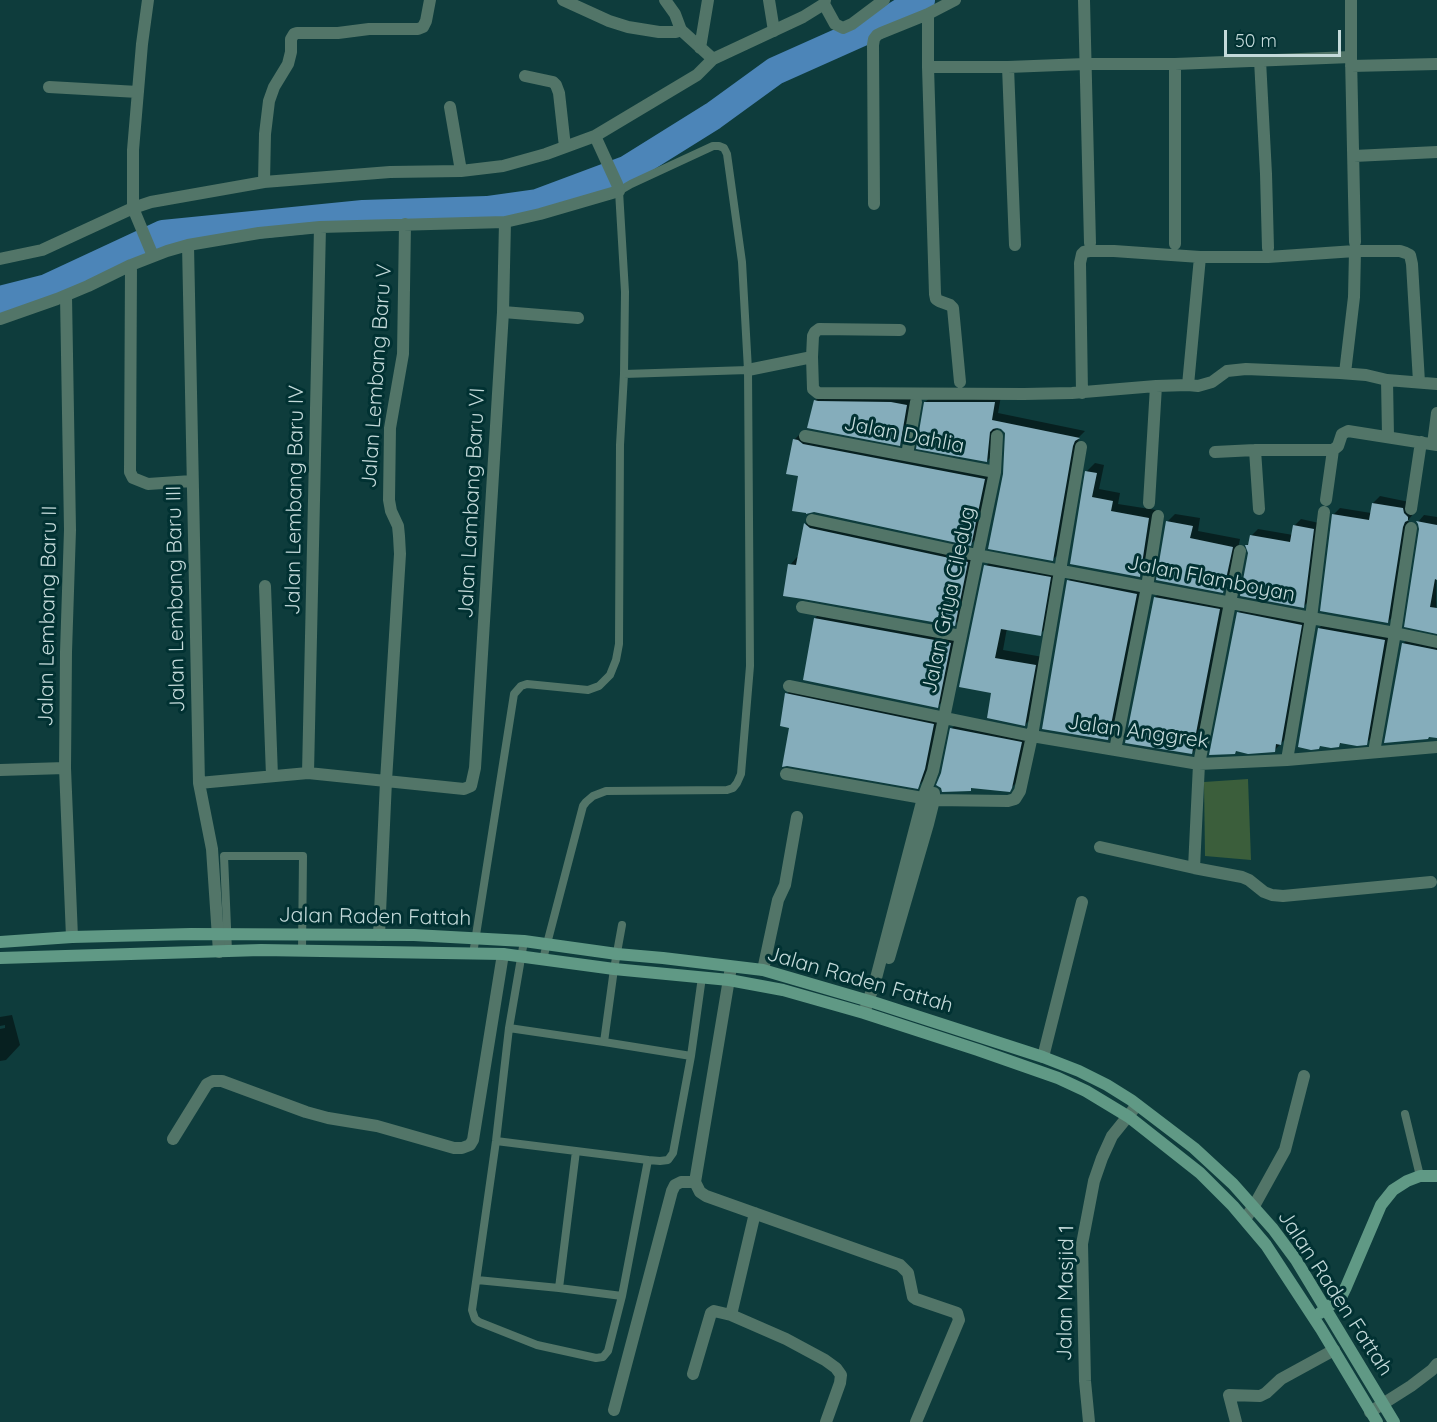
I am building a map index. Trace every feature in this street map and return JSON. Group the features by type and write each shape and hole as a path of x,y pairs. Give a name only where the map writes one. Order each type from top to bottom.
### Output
{"main road":[{"name":"Jalan Raden Fattah","path":"0,942 72,937 223,934 379,935 524,941 763,970 1043,1057 1079,1071 1131,1100 1212,1164 1233,1184 1254,1206 1290,1252 1394,1422"},
{"name":"Jalan Raden Fattah","path":"0,958 224,951 503,954 614,969 729,980 783,990 868,1015 1058,1078 1086,1091 1129,1117 1200,1173 1245,1218 1314,1317 1373,1417"},
{"path":"1314,1317 1341,1297 1381,1205 1392,1190 1407,1180 1420,1176 1437,1176"}],"street":[{"path":"148,0 133,150 135,213 151,250"},
{"path":"264,182 269,101 274,87 288,64 291,39 294,34 339,33 369,29 418,29 423,27 426,21 430,0"},
{"path":"563,0 628,27 659,32 681,30"},
{"path":"665,0 675,14 681,30 712,59"},
{"path":"700,48 708,0"},
{"path":"769,0 774,31"},
{"path":"0,259 42,250 135,213 151,202 264,182 390,172 461,171 503,166 546,154 595,136 697,75 712,59 803,17 824,2 835,24 843,28 884,0"},
{"path":"874,204 874,39 881,33 956,0"},
{"path":"1084,0 1090,243"},
{"path":"1345,373 1354,297 1355,247 1351,0"},
{"path":"928,14 935,294 936,299 953,308 960,382"},
{"path":"928,67 1175,64 1260,60 1437,64"},
{"path":"1260,60 1268,248"},
{"path":"1175,64 1175,244"},
{"path":"1008,67 1015,245"},
{"path":"525,76 556,85 565,147"},
{"path":"49,87 138,92"},
{"path":"450,107 461,171"},
{"path":"0,319 66,296 130,265 151,250 259,233 320,227 505,222 540,214 618,188 595,136"},
{"path":"1354,156 1437,152"},
{"name":"Jalan Lambang Baru VI","path":"386,781 464,789 471,786 474,780 503,312 505,222"},
{"name":"Jalan Lembang Baru V","path":"379,935 400,554 398,526 391,512 389,500 390,429 403,354 405,224"},
{"name":"Jalan Lembang Baru IV","path":"309,773 320,227"},
{"name":"Jalan Lembang Baru III","path":"188,245 199,783 212,849 224,951"},
{"path":"1082,393 1080,262 1082,254 1089,251 1268,258 1355,247 1400,251 1410,255 1412,264 1419,382"},
{"path":"1188,385 1200,257"},
{"path":"130,265 130,472 133,478 148,484 192,481"},
{"name":"Jalan Lembang Baru II","path":"66,296 70,530 65,768 72,937"},
{"path":"503,312 578,318"},
{"path":"900,330 819,330 815,332 812,357 813,389 818,393 1082,393 1156,386 1198,386 1212,382 1227,371 1246,369 1345,373 1388,380 1437,384"},
{"path":"748,370 812,357"},
{"path":"1388,380 1388,436"},
{"path":"1149,502 1156,386"},
{"path":"907,455 916,402"},
{"path":"1411,508 1437,413"},
{"path":"1215,452 1333,450 1338,446 1342,434 1348,431 1430,444"},
{"name":"Jalan Dahlia","path":"805,436 995,472"},
{"name":"Jalan Griya Ciledug","path":"868,1015 878,970 928,799 995,472 997,436"},
{"path":"786,774 928,799 1008,801 1016,799 1020,791 1032,736 1081,447"},
{"path":"1256,450 1258,509"},
{"path":"1287,760 1311,618 1333,450"},
{"path":"1115,750 1147,587 1158,516"},
{"name":"Jalan Flamboyan","path":"812,520 978,555 1437,642"},
{"path":"1374,752 1411,528"},
{"path":"1194,868 1199,764 1240,551"},
{"path":"265,586 272,776"},
{"path":"802,607 961,636"},
{"name":"Jalan Anggrek","path":"789,686 1032,736 1199,764 1287,760 1437,747"},
{"path":"0,770 65,768"},
{"path":"199,783 309,773 386,781"},
{"path":"763,970 778,900 785,885 797,817"},
{"path":"1100,847 1242,877 1272,895 1283,896 1431,882"},
{"path":"1043,1057 1082,902"},
{"path":"173,1139 207,1084 222,1081 328,1118 377,1126 454,1148 470,1145 473,1140 503,954"},
{"path":"731,967 695,1182 700,1192 706,1196 900,1265 908,1273 912,1297 957,1313 959,1320 916,1422"},
{"path":"1245,1218 1285,1150 1304,1076"},
{"name":"Jalan Masjid 1","path":"1089,1422 1085,1381 1082,1244 1094,1181 1102,1158 1112,1136 1137,1105"},
{"path":"614,1410 672,1191 675,1185 681,1182 695,1182"},
{"path":"731,1315 755,1213"},
{"path":"693,1374 711,1313 714,1311 731,1315 786,1339 836,1368 841,1375 840,1383 826,1422"},
{"path":"1236,1422 1229,1395 1260,1396 1281,1379 1334,1350"},
{"path":"1373,1417 1383,1403 1411,1386 1437,1364"}],"lane":[{"path":"473,954 514,694 521,686 527,684 588,690 599,687 610,675 616,660 619,644 620,444 625,292 618,188 713,146 719,146 724,148 727,154 742,262 748,370 750,666 741,774 733,788 728,790 606,791 593,796 583,806 543,960"},
{"path":"624,374 748,370"},
{"path":"223,934 224,856 303,856 302,951"},
{"path":"604,1041 622,925"},
{"path":"524,941 509,1028 496,1141 472,1310 475,1319 537,1345 596,1358 603,1357 608,1352 622,1296 648,1160"},
{"path":"496,1141 648,1160 668,1160 673,1153 691,1056 702,977"},
{"path":"509,1028 691,1056"},
{"path":"1406,1114 1420,1176"},
{"path":"559,1288 576,1151"},
{"path":"477,1280 622,1296"}],"green space":[{"path":"1248,779 1251,860 1205,856 1204,782"}],"building":[{"path":"814,400 891,402 907,405 900,446 807,428"},
{"path":"924,402 995,402 992,420 1080,438 1073,446 1053,561 988,549 1003,474 1005,433 997,428 990,432 987,462 916,449"},
{"path":"793,439 803,444 985,479 971,546 814,512 806,514 792,511 798,476 786,474"},
{"path":"1085,471 1097,473 1092,497 1113,501 1111,511 1149,518 1140,577 1070,564"},
{"path":"1372,503 1403,508 1409,520 1403,527 1388,623 1320,611 1332,514 1369,520"},
{"path":"1166,521 1193,526 1190,538 1233,547 1223,593 1156,580"},
{"path":"1416,521 1437,525 1437,580 1435,579 1430,607 1437,608 1437,634 1404,627 1419,529"},
{"path":"804,523 810,528 968,562 955,626 783,596 788,564 796,565"},
{"path":"1293,525 1314,529 1304,608 1240,596 1248,553 1245,545 1248,545 1250,535 1290,542"},
{"path":"984,565 1051,577 1041,636 1001,629 995,658 1036,665 1025,726 987,718 991,693 959,687"},
{"path":"1067,580 1137,594 1108,740 1042,729"},
{"path":"1154,597 1220,609 1192,754 1125,743"},
{"path":"1237,612 1302,625 1281,745 1276,744 1275,752 1248,754 1236,751 1235,754 1209,755"},
{"path":"814,618 951,643 938,708 803,680"},
{"path":"1318,628 1385,640 1367,745 1340,743 1339,747 1320,746 1319,749 1311,750 1298,747"},
{"path":"1402,643 1437,650 1437,738 1384,743"},
{"path":"785,693 934,724 925,769 918,789 782,767 789,728 780,726"},
{"path":"950,728 1022,742 1010,792 971,788 971,791 942,792 941,788 936,785 941,773"}],"waterway":[{"path":"0,300 47,288 163,234 363,214 487,210 537,203 628,169 713,116 775,71 887,21 921,0"}]}
